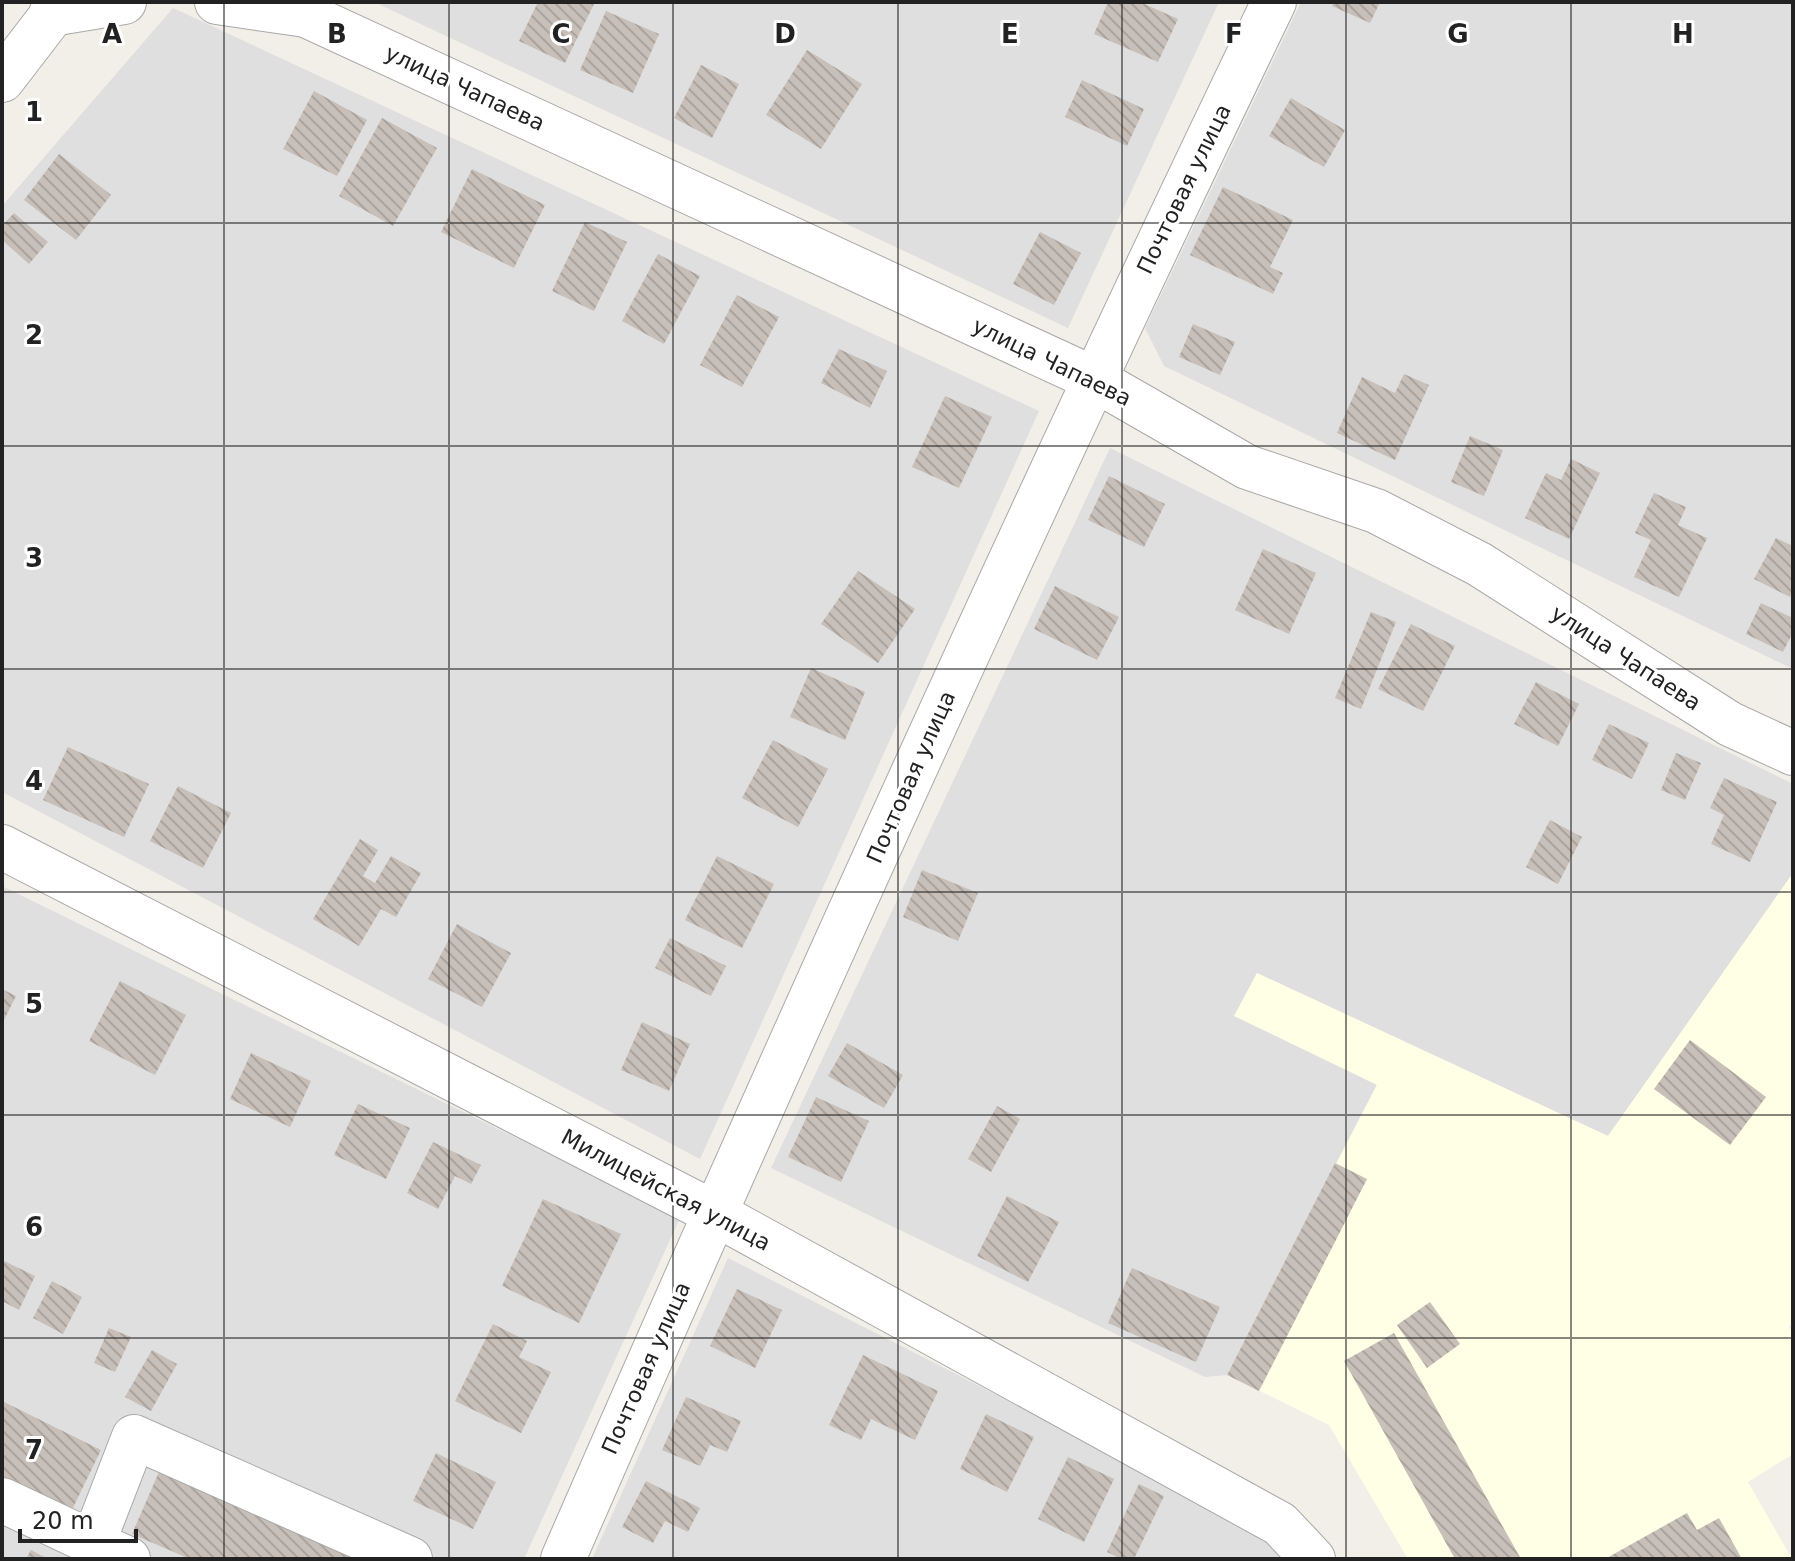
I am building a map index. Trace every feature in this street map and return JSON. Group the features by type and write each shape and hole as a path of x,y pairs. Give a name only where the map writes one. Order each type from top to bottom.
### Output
{"street":[{"path":"2,80 56,8 124,2"},
{"name":"улица Чапаева","path":"217,2 300,8 1092,378 1247,467 1376,511 1479,564 1730,724 1793,753"},
{"name":"Почтовая улица","path":"563,1559 714,1213 1092,378 1274,2"},
{"name":"Милицейская улица","path":"2,847 714,1213 1280,1524 1313,1559"},
{"path":"2,1500 111,1551 134,1437 410,1559"}],"shaded area":[{"path":"374,2 1219,2 1068,328"},
{"path":"1301,2 1793,2 1793,669 1164,366 1145,328"},
{"path":"173,8 1039,411 700,1159 2,792 2,206"},
{"path":"1110,448 1793,784 1793,873 1608,1136 1257,973 1235,1016 1377,1084 1227,1375 1205,1377 771,1168"},
{"path":"1793,873 1793,1323 1789,1327 1793,1333 1793,1454 1748,1482 1792,1559 1408,1559 1329,1425 1227,1375 1377,1085 1234,1016 1257,973 1608,1136"},
{"path":"2,886 680,1218 524,1559 2,1559"},
{"path":"728,1258 1273,1535 1295,1559 592,1559"}],"building":[{"path":"538,2 595,2 565,63 519,41"},
{"path":"1108,2 1140,2 1178,19 1158,62 1094,34"},
{"path":"1334,2 1380,2 1370,23 1332,6"},
{"path":"606,11 659,34 633,93 580,70"},
{"path":"807,50 862,84 821,149 766,115"},
{"path":"701,65 739,84 712,138 674,118"},
{"path":"1082,80 1144,109 1127,146 1065,117"},
{"path":"314,91 367,120 337,176 283,149"},
{"path":"1291,98 1345,130 1324,167 1269,136"},
{"path":"382,118 437,148 393,226 339,196"},
{"path":"59,154 111,195 76,240 24,200"},
{"path":"472,169 545,205 514,268 441,232"},
{"path":"1223,187 1293,220 1270,267 1283,273 1273,294 1190,255"},
{"path":"14,213 48,242 29,264 2,240 2,226"},
{"path":"585,222 627,242 594,311 552,291"},
{"path":"1040,232 1081,253 1054,305 1013,284"},
{"path":"658,254 700,276 664,344 622,321"},
{"path":"737,295 779,317 742,387 700,365"},
{"path":"1193,324 1235,342 1220,375 1179,357"},
{"path":"839,349 887,371 870,408 821,383"},
{"path":"1404,374 1429,385 1395,460 1337,433 1362,377 1395,393"},
{"path":"945,396 992,417 959,488 912,467"},
{"path":"1470,436 1503,450 1484,496 1451,482"},
{"path":"1571,459 1600,473 1569,539 1525,518 1546,473 1561,480"},
{"path":"1109,476 1165,504 1144,547 1088,520"},
{"path":"1654,493 1686,507 1678,525 1707,538 1679,597 1634,577 1651,540 1635,533"},
{"path":"1776,538 1793,546 1793,590 1790,597 1754,579"},
{"path":"1263,549 1316,573 1289,634 1235,610"},
{"path":"858,571 915,609 878,663 821,624"},
{"path":"1055,586 1119,617 1097,660 1034,629"},
{"path":"1761,603 1793,618 1793,632 1783,652 1746,634"},
{"path":"1371,612 1396,622 1361,709 1335,698"},
{"path":"1411,624 1455,646 1423,711 1378,689"},
{"path":"811,668 865,692 845,740 790,717"},
{"path":"1536,682 1579,704 1558,746 1514,724"},
{"path":"1609,724 1649,743 1632,779 1592,760"},
{"path":"773,740 828,769 798,827 742,798"},
{"path":"68,747 149,784 124,837 43,800"},
{"path":"1676,753 1701,763 1685,800 1661,790"},
{"path":"1724,778 1777,802 1750,862 1711,844 1724,815 1710,808"},
{"path":"178,786 231,813 203,868 150,841"},
{"path":"1550,820 1582,837 1558,884 1526,867"},
{"path":"360,839 378,850 363,876 375,883 391,856 421,873 396,917 381,909 359,946 313,919"},
{"path":"717,856 774,884 742,948 685,920"},
{"path":"922,870 978,893 958,941 903,917"},
{"path":"457,924 511,953 482,1007 428,979"},
{"path":"670,938 726,966 711,996 655,968"},
{"path":"120,981 186,1015 155,1075 89,1041"},
{"path":"2,989 16,996 2,1024"},
{"path":"642,1022 690,1044 669,1091 621,1070"},
{"path":"1690,1040 1766,1097 1730,1145 1654,1089"},
{"path":"847,1043 903,1075 884,1108 828,1076"},
{"path":"251,1053 311,1081 290,1127 230,1099"},
{"path":"816,1097 869,1121 841,1182 788,1157"},
{"path":"358,1104 410,1128 386,1179 334,1155"},
{"path":"997,1106 1020,1119 991,1172 968,1159"},
{"path":"433,1142 481,1165 471,1184 455,1176 438,1209 407,1193"},
{"path":"1335,1163 1367,1179 1259,1391 1227,1375"},
{"path":"1007,1196 1059,1222 1028,1282 977,1256"},
{"path":"543,1199 621,1234 579,1323 502,1286"},
{"path":"2,1260 35,1276 19,1310 2,1301"},
{"path":"1132,1268 1220,1307 1196,1362 1108,1323"},
{"path":"52,1281 82,1297 63,1334 33,1318"},
{"path":"737,1289 782,1310 755,1368 710,1346"},
{"path":"1430,1302 1460,1344 1427,1368 1397,1325"},
{"path":"493,1324 527,1341 519,1357 551,1372 521,1433 455,1401"},
{"path":"109,1328 131,1337 115,1372 94,1363"},
{"path":"1394,1333 1521,1559 1455,1559 1344,1361"},
{"path":"152,1350 177,1364 151,1411 125,1397"},
{"path":"863,1355 938,1391 915,1440 871,1419 861,1440 829,1425"},
{"path":"686,1397 741,1421 727,1452 710,1445 700,1466 662,1450"},
{"path":"2,1401 101,1450 69,1516 2,1483"},
{"path":"986,1414 1034,1437 1007,1492 960,1469"},
{"path":"436,1453 496,1482 473,1529 413,1501"},
{"path":"1068,1457 1114,1479 1084,1542 1038,1519"},
{"path":"162,1465 379,1559 190,1559 132,1534"},
{"path":"646,1481 700,1508 688,1532 665,1521 653,1543 622,1527"},
{"path":"1139,1484 1164,1496 1134,1559 1121,1559 1107,1552"},
{"path":"1687,1513 1697,1530 1719,1518 1742,1559 1605,1559"},
{"path":"31,1550 48,1559 26,1559"}]}
